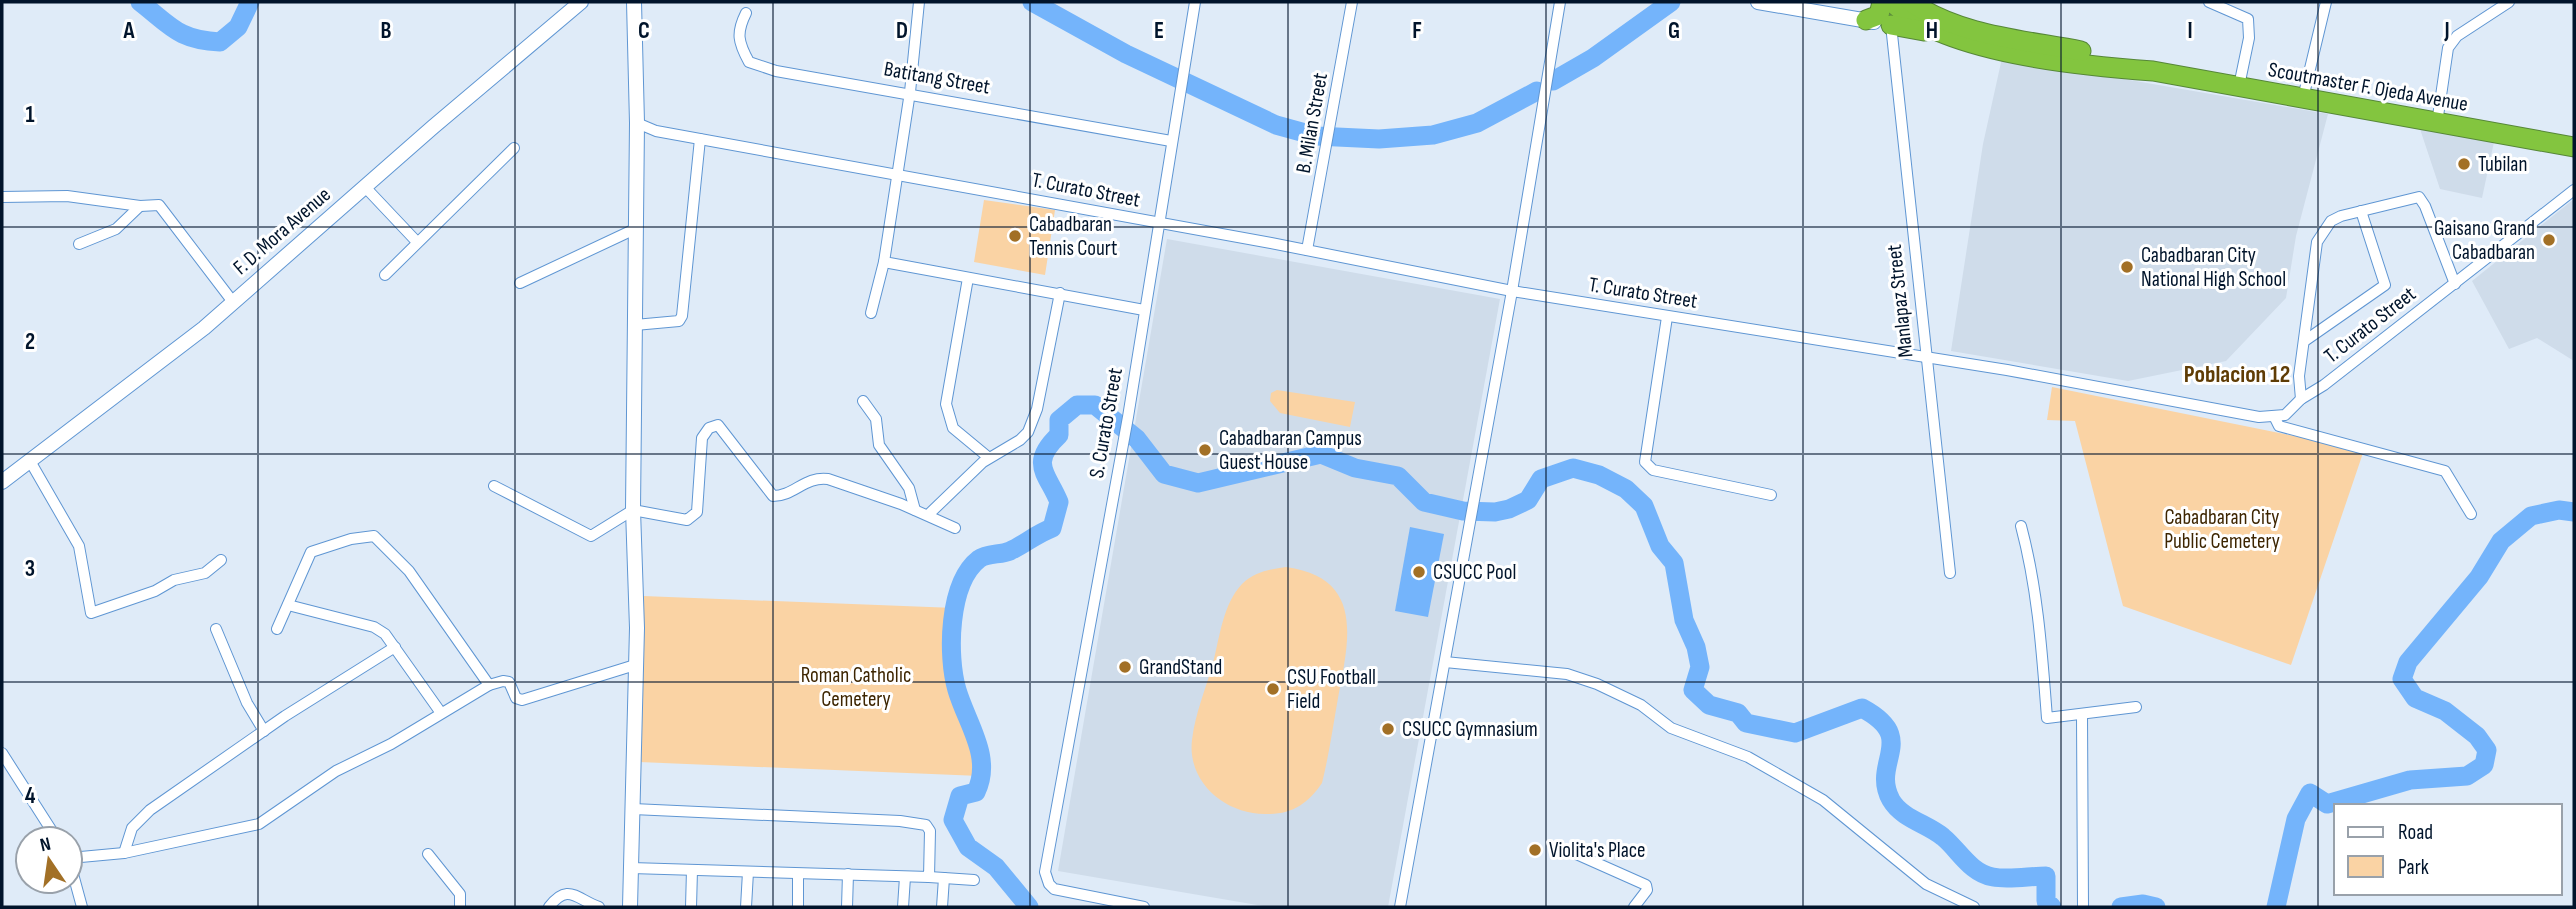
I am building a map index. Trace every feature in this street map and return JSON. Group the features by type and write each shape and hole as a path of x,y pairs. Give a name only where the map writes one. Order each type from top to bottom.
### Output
{"highway":[{"path":"1866,20 1879,15 1882,2"},
{"name":"Scoutmaster F. Ojeda Avenue","path":"1892,2 1914,21 1943,34 2098,67 2153,71 2574,147"},
{"name":"Scoutmaster F. Ojeda Avenue","path":"1911,2 1935,16 1972,29 2101,55 2153,71"},
{"path":"1891,24 1943,34"}],"main road":[{"name":"F. D. Mora Avenue","path":"2,482 204,328 582,2"},
{"path":"630,907 635,664 633,510 637,123 634,2"},
{"path":"1758,2 1891,24"}],"street":[{"path":"871,313 884,262 911,92 919,2"},
{"name":"S. Curato Street","path":"1144,907 1054,889 1045,872 1125,437 1195,2"},
{"name":"B. Milan Street","path":"1307,250 1352,2"},
{"path":"1400,907 1512,291 1560,2"},
{"path":"2209,2 2248,19 2249,38 2239,86"},
{"path":"2303,97 2326,2"},
{"path":"2437,123 2448,48 2457,36 2509,2"},
{"name":"Batitang Street","path":"746,13 737,31 740,47 749,62 776,71 911,92 1171,141"},
{"name":"Manlapaz Street","path":"1891,24 1950,573"},
{"name":"T. Curato Street","path":"637,123 656,131 1307,250 1512,291 2076,382 2259,417 2285,415 2301,399 2455,284 2574,190"},
{"path":"637,139 656,131"},
{"path":"635,325 679,321 682,316 700,139"},
{"path":"385,275 514,148"},
{"path":"366,188 417,242"},
{"path":"2,197 67,196 140,206 159,205 169,214 233,302"},
{"path":"2301,399 2299,376 2306,340 2317,242 2331,221 2412,198 2423,200 2455,284"},
{"path":"79,244 116,229 140,206"},
{"path":"2306,340 2385,285 2361,211"},
{"path":"520,283 635,229"},
{"path":"884,262 1144,310"},
{"path":"968,278 946,404 953,428 988,457"},
{"path":"928,515 988,457 1020,440 1028,432 1037,409 1060,293"},
{"path":"1667,317 1645,455 1647,466 1653,470 1771,495"},
{"path":"863,401 876,419 879,444 909,488 915,510"},
{"path":"2274,416 2278,426 2445,471 2471,514"},
{"path":"494,486 591,536 633,510 683,521 697,512 700,445 709,428 718,425 773,496 783,495 808,480 822,478 915,510 955,528"},
{"path":"30,461 79,546 91,613 155,592 174,580 205,573 220,560"},
{"path":"2021,526 2032,565 2040,624 2046,718 2082,716 2136,707"},
{"path":"277,629 311,552 351,539 374,536 409,571 489,685"},
{"path":"288,605 374,627 395,647 442,713"},
{"path":"216,629 247,703 264,731"},
{"path":"124,853 127,838 139,819 264,731 395,647"},
{"path":"1445,662 1567,674 1597,684 1642,705 1671,729 1748,757 1823,800 1926,884 1974,907"},
{"path":"84,858 124,853 259,824 336,771 391,744 489,685 509,682 516,698 522,700 635,664"},
{"path":"2082,716 2083,907"},
{"path":"2,753 48,825"},
{"path":"633,810 900,821 926,825 930,831 929,877"},
{"path":"1574,853 1646,885 1647,890 1634,907"},
{"path":"428,854 460,894 460,907"},
{"path":"631,867 974,880"},
{"path":"691,907 692,870"},
{"path":"746,907 748,872"},
{"path":"798,874 798,907"},
{"path":"847,907 848,874"},
{"path":"902,907 905,877"},
{"path":"942,907 944,878"},
{"path":"549,907 558,895 569,893 599,907"}],"shaded area":[{"path":"2002,58 2328,114 2296,236 2286,298 2226,361 2128,381 1951,351 1983,144"},
{"path":"2420,129 2494,142 2482,198 2440,189"},
{"name":"Gaisano Grand Cabadbaran","path":"2574,199 2574,361 2537,338 2509,349 2472,281"},
{"path":"1167,239 1500,299 1388,907 1269,907 1058,871"}],"green space":[{"name":"Cabadbaran Tennis Court","path":"984,200 1055,210 1045,275 974,262"},
{"name":"Cabadbaran City Public Cemetery","path":"2052,387 2364,450 2291,665 2123,606 2075,421 2047,420"},
{"path":"1277,390 1355,402 1350,427 1280,413 1270,401 1271,393"},
{"name":"CSU Football Field","path":"1286,567 1311,573 1329,584 1340,598 1346,615 1346,655 1322,783 1311,797 1291,810 1274,814 1250,813 1223,802 1202,782 1192,755 1193,730 1230,601 1242,584 1252,577"},
{"name":"Roman Catholic Cemetery","path":"643,596 955,608 944,654 952,694 974,734 980,776 639,762"}],"water":[{"name":"CSUCC Pool","path":"1410,527 1444,534 1428,617 1395,611"}],"waterway":[{"path":"140,2 184,35 220,42 238,27 250,2"},
{"path":"1032,2 1126,54 1276,125 1316,136 1379,139 1433,135 1477,123 1537,91"},
{"path":"1553,81 1593,58 1671,2"},
{"path":"1029,907 996,867 968,847 953,820 960,796 976,792 982,766 977,741 957,690 951,640 956,602 969,570 979,559 1010,551 1052,528 1059,502 1042,462 1044,454 1059,435 1059,420 1077,405 1095,405 1137,439 1164,474 1198,483 1321,454 1355,468 1398,476 1424,502 1463,511 1495,512 1528,500 1541,479 1573,468 1599,475 1626,489 1644,506 1660,546 1674,563 1684,620 1696,647 1700,667 1693,690 1709,705 1738,713 1746,723 1795,733 1862,708 1879,719 1888,730 1891,741 1886,786 1896,807 1943,837 1971,866 1985,875 2006,878 2046,876 2046,901 2052,907"},
{"path":"2276,907 2296,819 2310,793 2327,804 2410,780 2467,776 2484,765 2487,750 2477,736 2445,711 2415,698 2402,679 2408,662 2479,577 2501,541 2531,516 2559,510 2574,512"},
{"path":"2121,907 2143,904 2156,907"}],"place":[{"name":"Tubilan","path":"2464,164"},
{"name":"Cabadbaran Tennis Court","path":"1015,236"},
{"name":"Gaisano Grand Cabadbaran","path":"2549,240"},
{"name":"Cabadbaran City National High School","path":"2127,267"},
{"name":"Cabadbaran Campus Guest House","path":"1205,450"},
{"name":"CSUCC Pool","path":"1419,572"},
{"name":"GrandStand","path":"1125,667"},
{"name":"CSU Football Field","path":"1273,689"},
{"name":"CSUCC Gymnasium","path":"1388,729"},
{"name":"Violita's Place","path":"1535,850"}],"district":[{"name":"Poblacion 12","path":"2237,374"}]}
